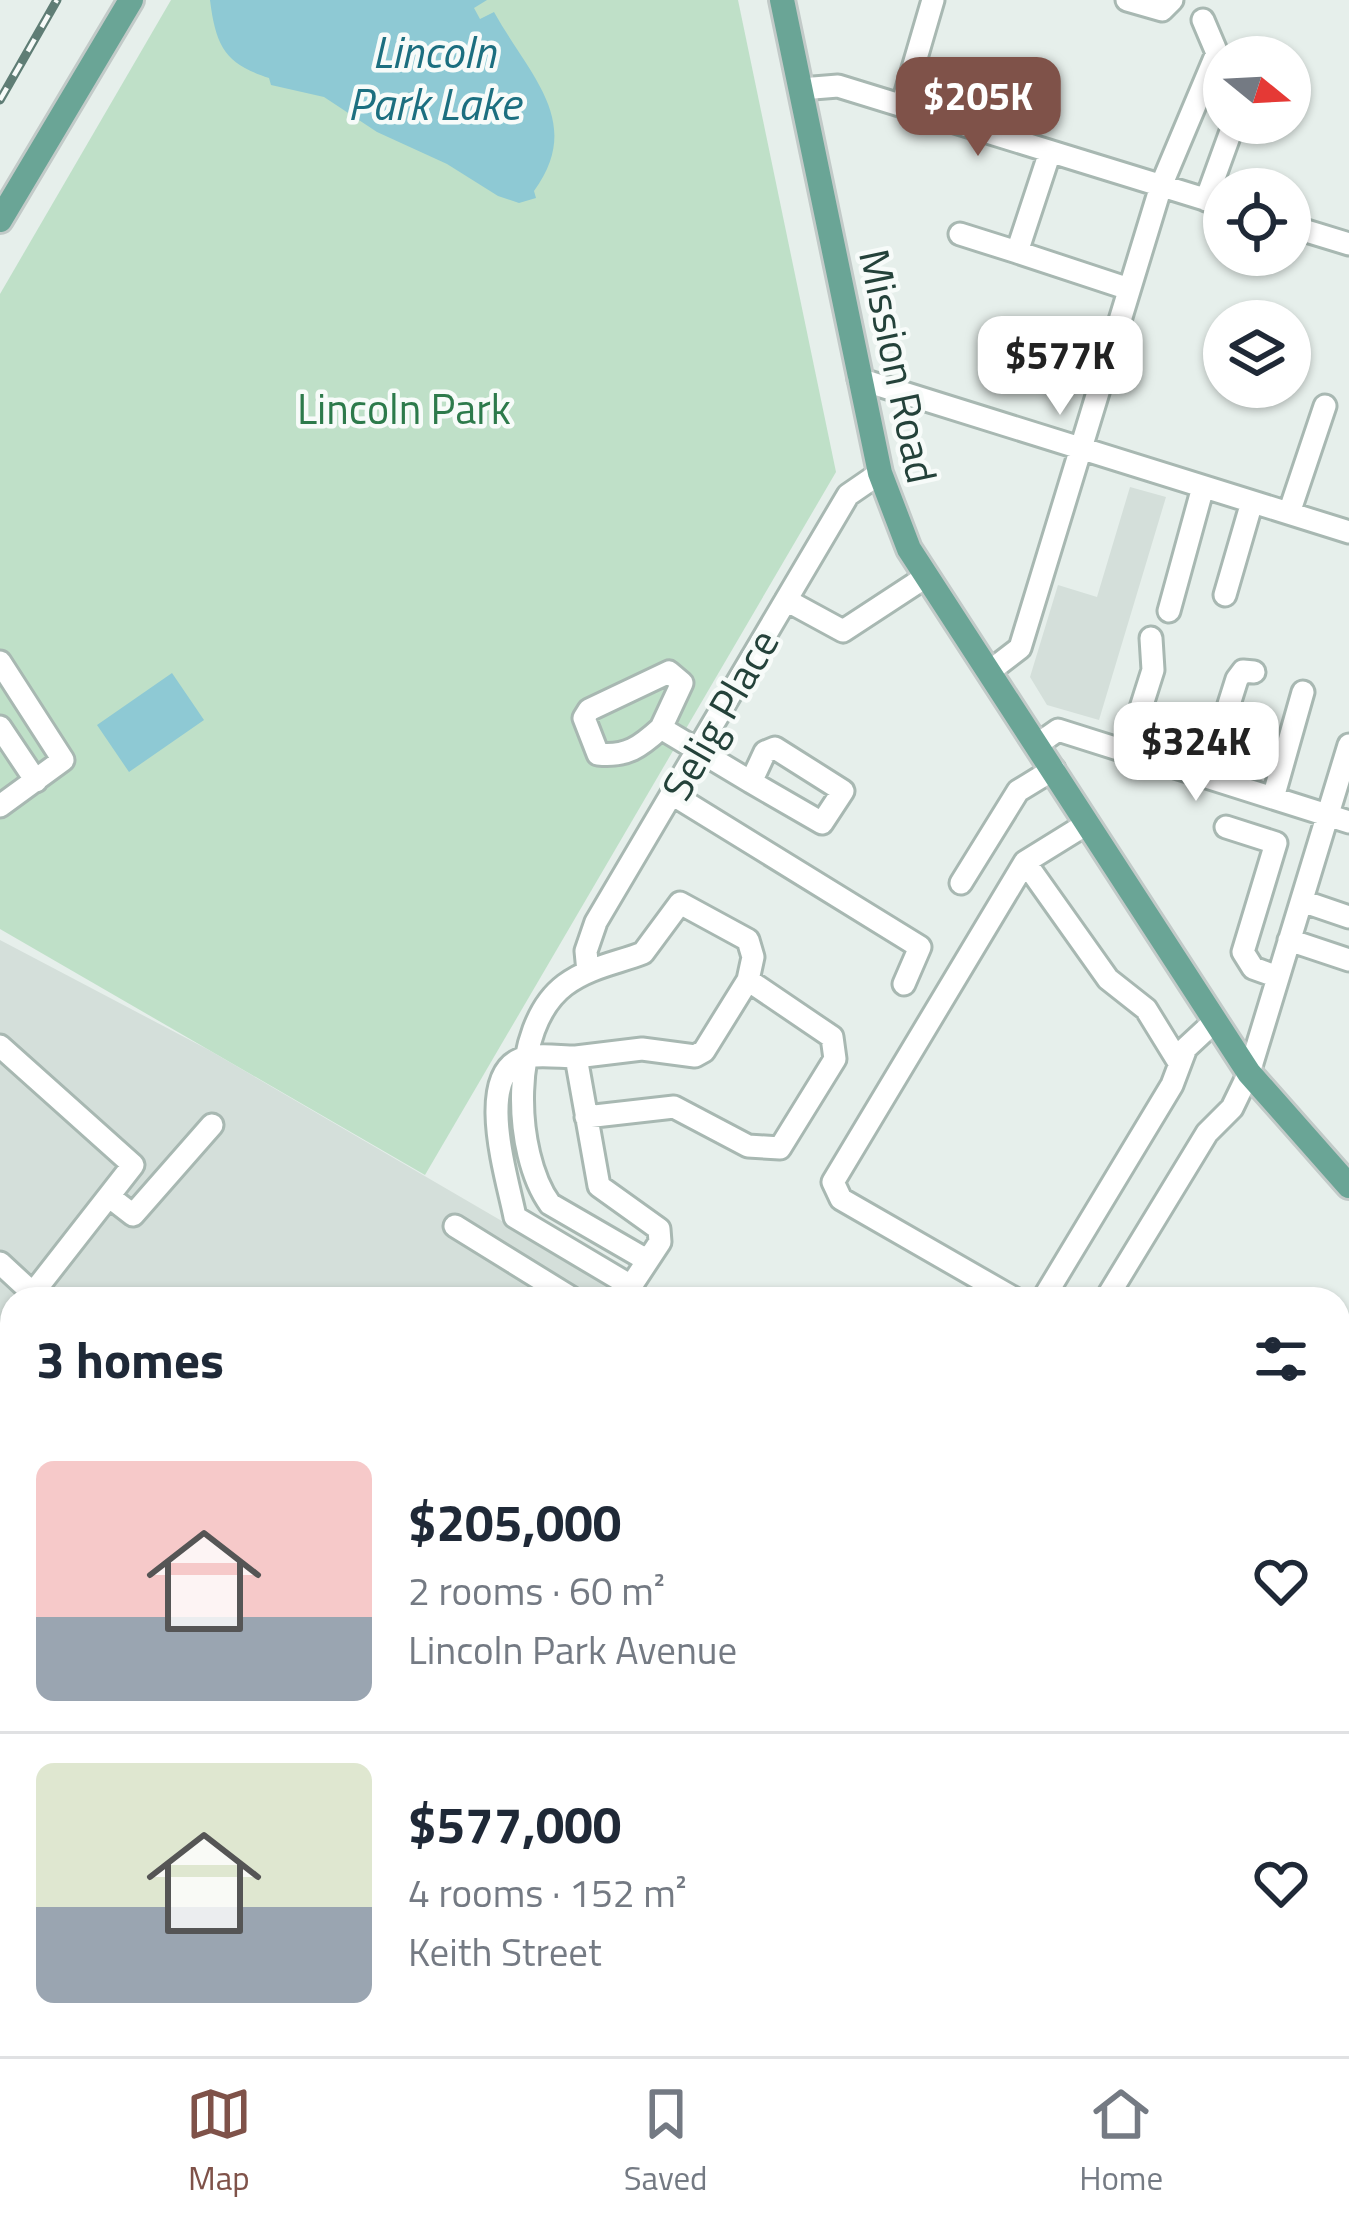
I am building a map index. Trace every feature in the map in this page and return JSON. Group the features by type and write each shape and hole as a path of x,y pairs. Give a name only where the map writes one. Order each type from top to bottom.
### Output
{"main road":[{"path":"0,220 131,0"},
{"name":"Mission Road","path":"782,0 859,380 891,513 927,576 1249,1073 1349,1186"}],"street":[{"path":"902,106 933,0"},
{"path":"1126,0 1162,10 1172,0"},
{"path":"990,671 1020,648 1161,186 1217,53 1203,20"},
{"path":"801,89 838,86 1203,198"},
{"path":"1017,252 1050,152"},
{"path":"1311,232 1349,244"},
{"path":"960,234 1129,289"},
{"path":"859,380 1349,532"},
{"path":"1289,514 1325,406"},
{"name":"Selig Place","path":"588,972 586,951 596,922 848,495 880,472"},
{"path":"1169,611 1203,487"},
{"path":"1225,595 1252,502"},
{"path":"786,600 843,631 927,576"},
{"path":"1127,752 1154,670 1151,638"},
{"path":"0,662 63,760 0,806"},
{"path":"1206,777 1237,679 1243,671 1254,672"},
{"path":"669,672 682,682 682,692 662,728 639,748 619,756 598,754 584,718 589,710 669,672"},
{"path":"1273,798 1303,692"},
{"path":"0,727 36,781"},
{"path":"662,728 751,782"},
{"path":"1038,744 1058,730 1338,819"},
{"path":"1114,1287 1249,1073 1301,901 1338,819 1349,745"},
{"path":"961,883 1018,791 1054,769"},
{"path":"672,794 920,947 904,984"},
{"path":"994,1287 841,1199 833,1182 1025,862 1088,823"},
{"path":"1226,827 1276,843 1243,952 1253,968 1278,977"},
{"path":"1025,862 1108,979 1146,1009 1178,1061"},
{"path":"1301,901 1349,917"},
{"path":"524,1057 576,1058 642,1049 694,1056 704,1052 748,980 753,957 748,940 680,903 643,953 561,986 524,1057 503,1074 495,1109 515,1217 624,1287"},
{"path":"1289,940 1349,960"},
{"path":"586,1117 674,1107 748,1146 780,1148 829,1072 835,1059 832,1037 748,980"},
{"path":"1050,1287 1172,1085 1178,1061 1215,1021"},
{"path":"0,1046 130,1160 131,1172 43,1287"},
{"path":"524,1057 523,1105 540,1191 550,1204 645,1259"},
{"path":"576,1058 599,1186 659,1229 660,1242 645,1259 634,1287"},
{"path":"111,1198 133,1215 212,1124"},
{"path":"455,1226 554,1287"},
{"path":"0,1263 26,1287"}],"shaded area":[{"path":"1130,487 1166,497 1099,720 1047,705 1030,677 1058,585 1097,597"},
{"path":"0,940 207,1049 615,1287 0,1287"}],"green space":[{"name":"Lincoln Park","path":"171,0 738,0 836,472 425,1175 0,929 0,294"}],"water":[{"name":"Lincoln Park Lake","path":"210,0 487,0 474,8 480,19 494,12 536,79 553,121 554,143 534,191 536,198 519,203 498,196 447,164 377,132 324,97 271,85 269,78 242,67 226,52"},
{"path":"172,673 204,720 129,772 97,725"}],"railway":[{"path":"0,100 57,0"}]}
